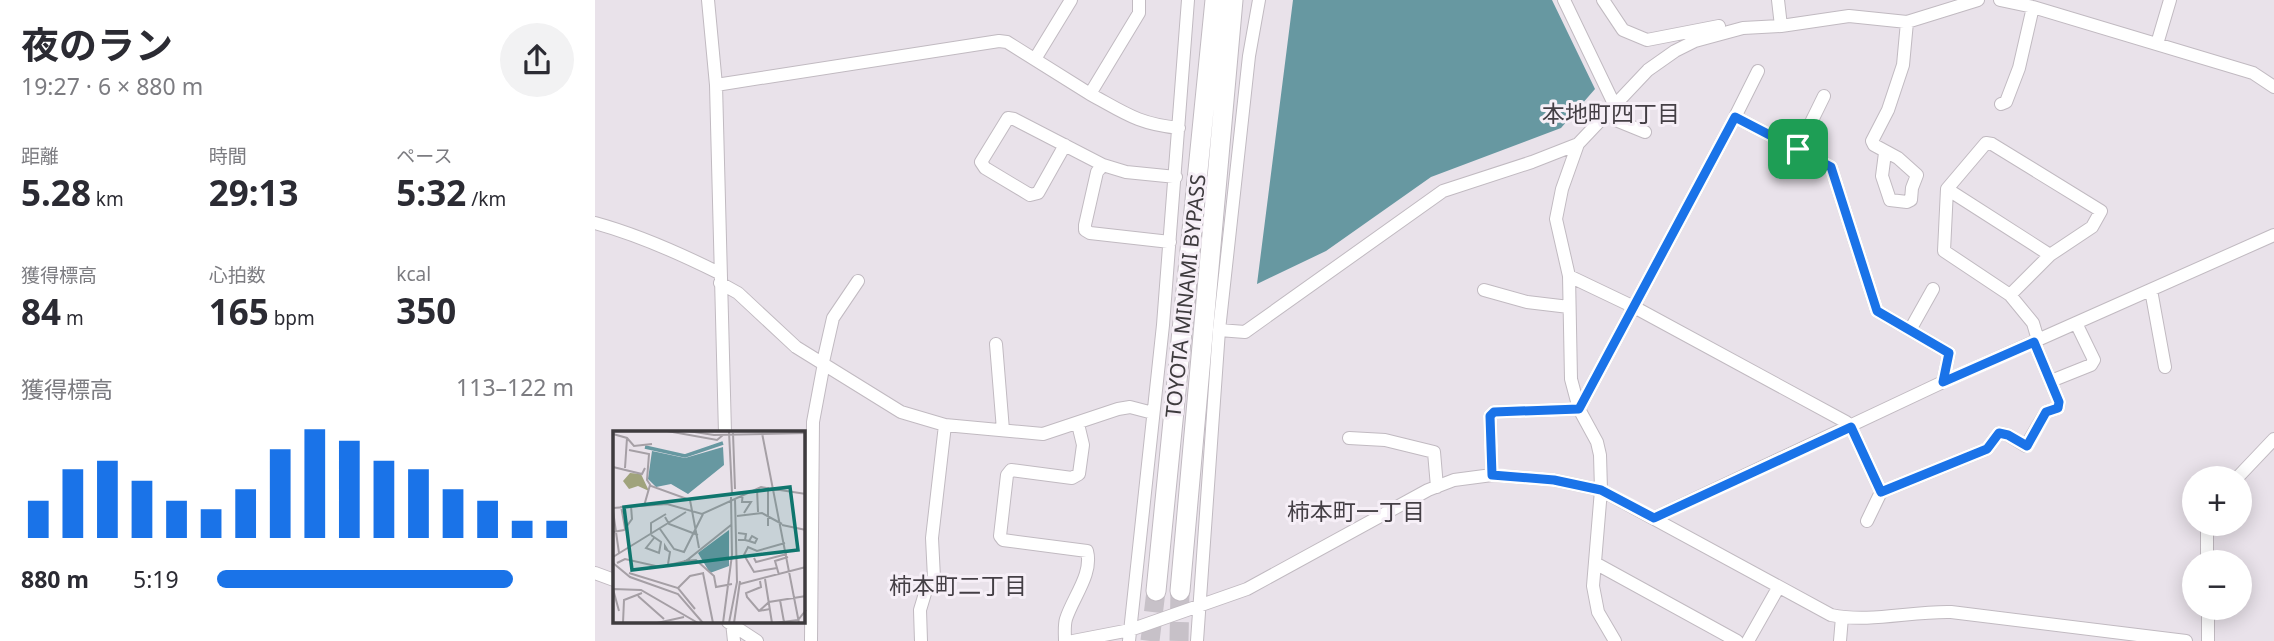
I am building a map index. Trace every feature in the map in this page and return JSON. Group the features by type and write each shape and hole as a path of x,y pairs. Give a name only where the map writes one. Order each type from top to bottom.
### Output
{"highway":[{"name":"TOYOTA MINAMI BYPASS","path":"1156,591 1215,0"},
{"name":"TOYOTA MINAMI BYPASS","path":"1180,590 1233,0"}],"street":[{"path":"708,0 716,85 725,431"},
{"path":"1035,60 1071,0"},
{"path":"1090,94 1139,13 1139,0"},
{"path":"1129,636 1170,242 1188,0"},
{"path":"1198,641 1219,330 1249,56 1259,0"},
{"path":"1563,0 1618,121 1645,132"},
{"path":"1603,0 1623,30 1647,40 1732,23 1743,28"},
{"path":"1779,0 1781,26"},
{"path":"1219,330 1245,332 1443,191 1578,144 1648,71 1675,51 1714,34 1743,28 1781,26 1849,16 1907,22 1978,0"},
{"path":"2000,0 2033,7 2253,73 2274,87"},
{"path":"2157,44 2170,0"},
{"path":"2001,104 2006,102 2019,68 2033,7"},
{"path":"1885,153 1872,141 1888,110 1903,65 1907,22"},
{"path":"716,85 999,41 1007,42 1137,120 1150,125 1179,128"},
{"path":"1579,409 1758,71"},
{"path":"1798,149 1824,96"},
{"path":"1735,117 1831,167 1877,311 1949,353 1943,382"},
{"path":"1065,145 1035,194 1030,195 985,168 981,162 1008,118 1065,145 1103,165 1126,172 1176,177"},
{"path":"1867,521 1881,492 1987,449 1999,433 2027,446 2046,412 2058,408 2059,402 2036,341 2033,323 2010,295 1944,251 1947,189 1986,143 1992,144 2101,211 2092,227 2050,255 2010,295"},
{"path":"1578,144 1562,189 1556,219 1569,276 1571,379 1579,409 1597,442 1601,490 1593,586 1598,612 1615,641"},
{"path":"1103,165 1097,172 1085,230 1090,233 1170,242"},
{"path":"1947,189 2050,255"},
{"path":"595,223 669,248 720,278 796,347 901,412 945,425 1043,434 1118,409 1130,407 1153,413"},
{"path":"1654,518 1943,382 2274,235"},
{"path":"1569,276 1634,307 1846,422 1851,427 1881,492"},
{"path":"811,641 813,422 833,318 858,281"},
{"path":"1910,330 1933,289"},
{"path":"1483,290 1527,302 1569,307"},
{"path":"2151,290 2165,367"},
{"path":"2051,381 2091,365 2094,360 2076,323"},
{"path":"996,344 1003,430"},
{"path":"1492,475 1490,416 1494,412 1579,409"},
{"path":"1065,641 1065,621 1084,578 1089,558 1087,551 1003,540 1000,536 1007,475 1011,470 1072,478 1079,474 1083,445 1078,424"},
{"path":"921,641 920,610 926,590 934,578 932,538 945,425"},
{"path":"1349,438 1385,440 1434,452 1437,487"},
{"path":"2248,466 2274,439"},
{"path":"1073,641 1129,636 1247,589 1437,487 1454,480 1492,475 1554,480 1601,490 1813,607 1842,617 1951,612 2186,641"},
{"path":"1595,563 1737,641"},
{"path":"595,573 613,580"},
{"path":"1748,641 1778,588"},
{"path":"1840,641 1842,617"},
{"path":"2208,620 2208,641"},
{"path":"734,624 757,641"},
{"path":"2069,641 2072,627"}],"water":[{"path":"1293,0 1552,0 1595,89 1561,128 1431,177 1326,251 1257,284"}],"tunnel":[{"path":"1150,641 1156,591"},
{"path":"1179,641 1180,591"}],"district":[{"name":"本地町四丁目","path":"1611,114"},
{"name":"柿本町一丁目","path":"1356,512"},
{"name":"柿本町二丁目","path":"958,586"}],"route":[{"path":"1735,117 1798,149 1831,167 1877,311 1949,353 1943,382 2034,342 2059,402 2058,408 2046,412 2027,446 1999,433 1987,449 1881,492 1851,427 1654,518 1601,490 1554,480 1492,475 1490,416 1494,412 1579,409 1735,117"}]}
